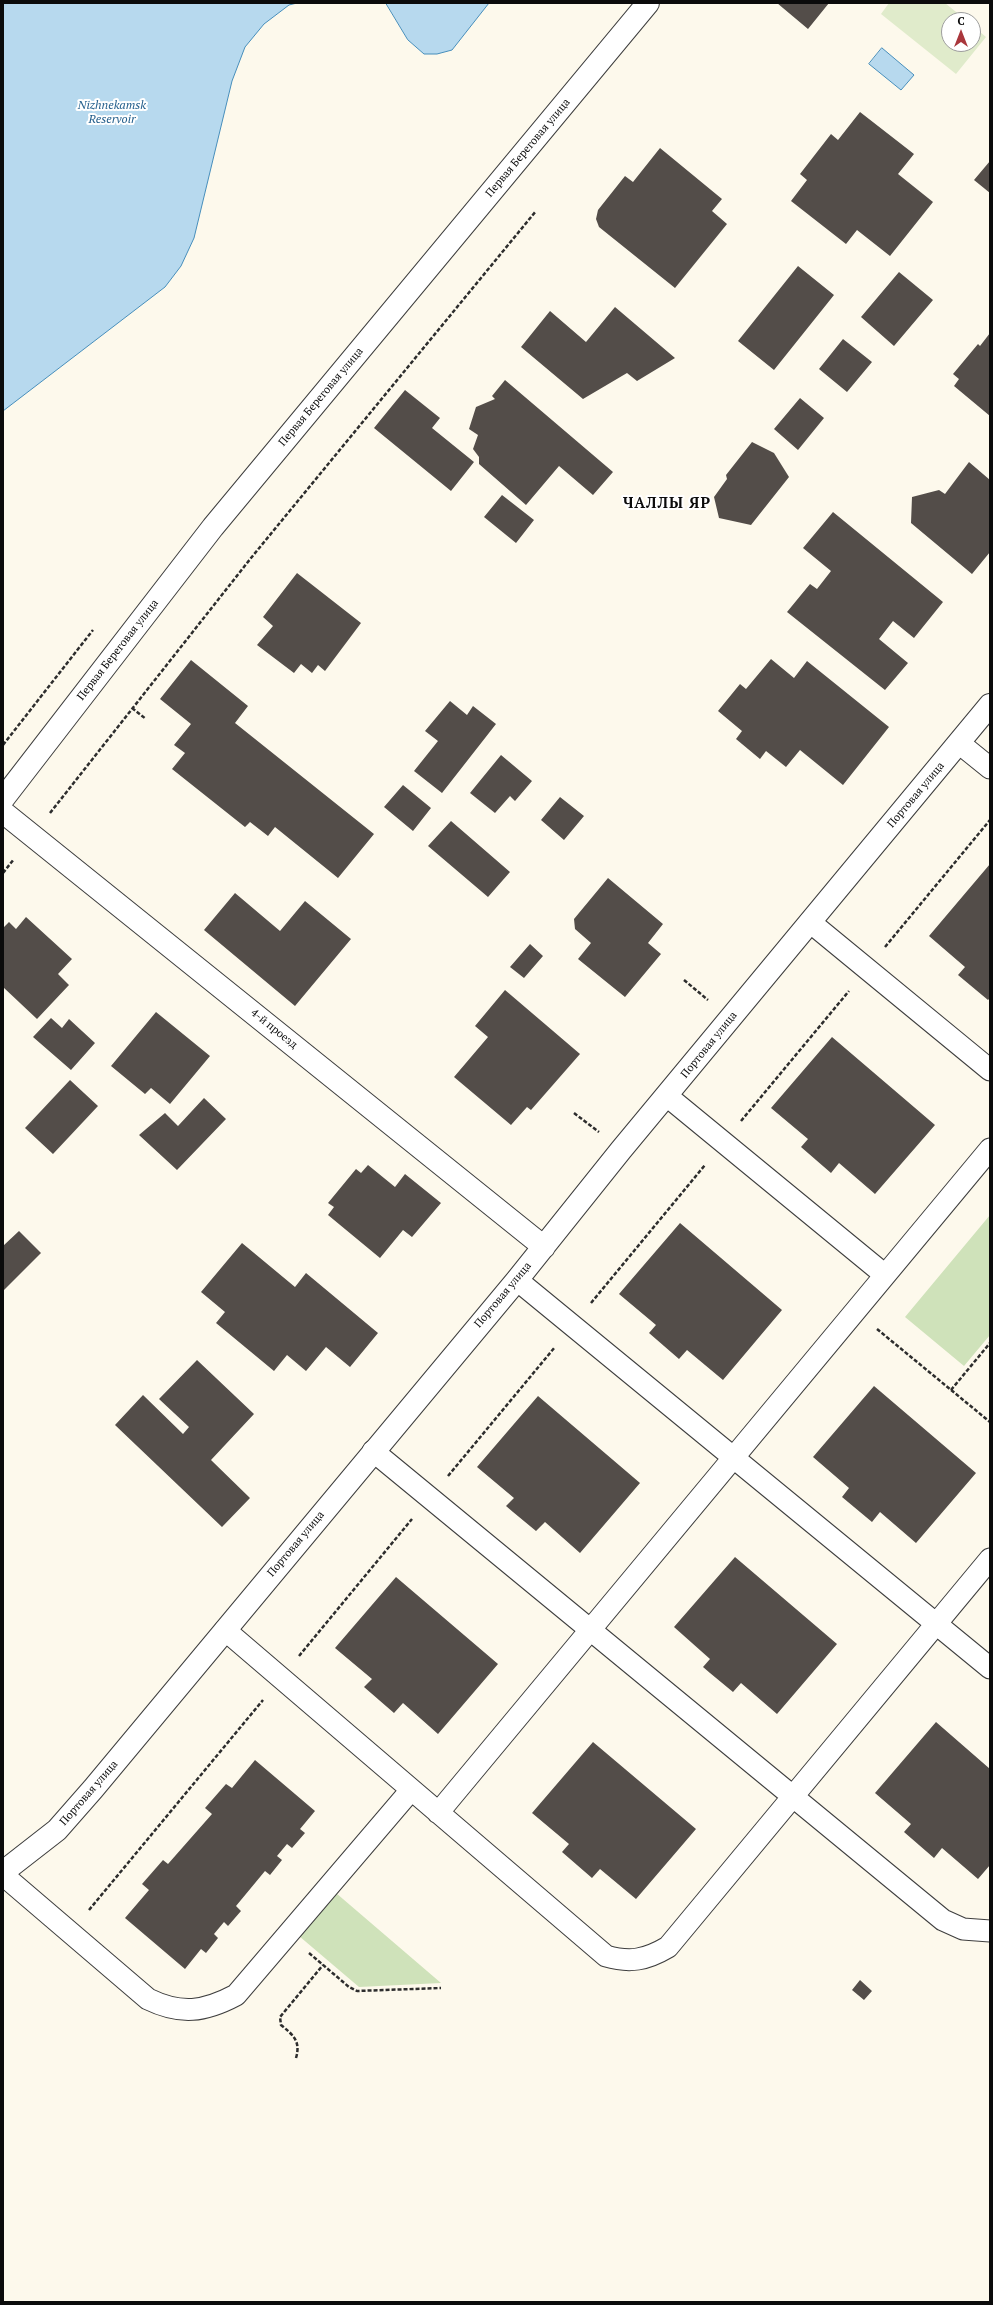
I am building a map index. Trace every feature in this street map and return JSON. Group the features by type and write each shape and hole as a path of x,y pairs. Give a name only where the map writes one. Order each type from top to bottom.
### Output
{"street":[{"name":"Первая Береговая улица","path":"3,799 213,527 648,3"},
{"name":"Портовая улица","path":"3,1872 57,1830 517,1280 621,1150 990,705"},
{"name":"4-й проезд","path":"3,812 544,1247"}],"lane":[{"path":"959,743 990,768"},
{"path":"810,922 990,1070"},
{"path":"667,1096 885,1275"},
{"path":"438,1813 990,1149"},
{"path":"517,1280 990,1668"},
{"path":"373,1452 943,1920 963,1929 990,1931"},
{"path":"225,1630 606,1956 630,1960 642,1959 668,1947 990,1559"},
{"path":"3,1875 148,1999 164,2006 180,2010 203,2009 219,2004 236,1995 411,1790"}],"path":[{"path":"3,873 251,558 536,211"},
{"path":"132,708 146,719"},
{"path":"71,1932 990,820"},
{"path":"855,1310 990,1422"},
{"path":"951,1390 990,1343"},
{"path":"288,1934 323,1965 357,1991 441,1988"},
{"path":"296,2058 298,2050 297,2040 281,2025 280,2017 323,1965"}],"green space":[{"path":"889,3 945,3 956,12 941,12 941,52 974,52 956,74 881,14"},
{"path":"981,33 986,37 981,43"},
{"path":"990,1215 990,1335 964,1366 905,1317"},
{"path":"336,1893 441,1983 359,1987 299,1936"}],"water":[{"name":"Nizhnekamsk Reservoir","path":"3,3 297,3 289,5 264,24 245,47 232,81 194,238 181,266 165,287 3,411"},
{"path":"386,3 489,3 452,50 437,54 424,54 408,40"},
{"path":"882,48 914,75 901,90 869,64"}],"building":[{"path":"777,3 829,3 808,29"},
{"path":"860,112 914,154 898,174 933,202 890,256 857,230 846,244 791,201 807,180 800,174 831,134 838,140"},
{"path":"660,148 722,199 712,211 727,224 675,288 599,227 596,219 598,210 625,176 633,182"},
{"path":"990,161 990,193 974,180"},
{"path":"798,266 834,295 774,370 738,341"},
{"path":"899,272 933,300 894,346 861,317"},
{"path":"615,307 675,358 637,381 627,373 583,399 521,347 550,311 586,342"},
{"path":"990,333 990,416 954,386 959,379 953,374 978,344 980,346"},
{"path":"843,339 872,362 847,392 819,369"},
{"path":"505,380 613,472 593,495 559,466 526,505 479,464 479,457 473,449 478,435 469,429 476,407 495,399 492,396"},
{"path":"405,390 440,418 432,428 474,462 451,491 374,428"},
{"path":"800,398 824,418 798,450 774,429"},
{"path":"752,442 774,453 789,477 751,525 719,518 714,497 727,479 726,475"},
{"path":"969,462 990,480 990,552 972,574 911,523 912,497 939,490 945,494"},
{"path":"502,495 534,520 516,543 484,517"},
{"path":"833,512 943,602 914,638 893,621 879,639 908,663 885,690 787,612 810,584 817,589 831,571 803,548"},
{"path":"297,573 361,623 325,671 318,665 312,673 301,664 294,673 257,645 273,626 263,617"},
{"path":"771,659 794,678 807,661 889,727 843,785 800,750 786,767 766,751 760,759 736,739 742,731 718,711 740,684 746,689"},
{"path":"191,660 248,706 235,723 374,834 338,878 275,827 268,836 250,822 245,827 172,769 185,753 174,745 191,724 160,699"},
{"path":"450,701 467,715 473,706 496,724 442,793 414,771 438,741 425,731"},
{"path":"501,755 532,781 515,801 510,796 495,813 470,793"},
{"path":"403,785 431,808 413,831 384,807"},
{"path":"560,797 584,816 564,840 541,820"},
{"path":"451,821 510,872 488,897 428,846"},
{"path":"990,864 990,998 988,1000 958,975 965,967 929,936"},
{"path":"608,878 663,924 648,943 661,954 625,997 578,959 591,943 575,929 574,919"},
{"path":"235,893 280,931 305,901 351,939 295,1006 204,930"},
{"path":"26,917 72,959 58,974 69,985 37,1019 3,987 3,928 9,922 16,929"},
{"path":"530,944 543,956 524,978 510,967"},
{"path":"505,990 580,1054 531,1110 527,1107 511,1125 454,1077 488,1037 475,1026"},
{"path":"156,1012 210,1056 170,1104 151,1088 145,1094 111,1066"},
{"path":"51,1018 62,1028 69,1019 95,1043 71,1070 33,1037"},
{"path":"832,1037 935,1125 875,1194 839,1163 831,1173 801,1147 808,1139 771,1108"},
{"path":"70,1080 98,1106 53,1154 25,1128"},
{"path":"204,1098 226,1119 177,1170 139,1135 165,1113 178,1126"},
{"path":"368,1165 395,1187 405,1174 441,1203 412,1237 403,1230 380,1258 328,1215 334,1207 328,1203 356,1169 361,1173"},
{"path":"680,1223 782,1310 723,1380 687,1350 679,1359 649,1333 656,1325 619,1294"},
{"path":"19,1231 41,1253 3,1291 3,1246"},
{"path":"242,1243 295,1287 306,1273 378,1333 350,1367 326,1347 306,1371 287,1355 274,1371 216,1323 225,1312 201,1292"},
{"path":"197,1360 254,1414 211,1460 250,1498 222,1527 115,1425 143,1395 183,1434 189,1427 159,1399"},
{"path":"874,1386 976,1473 916,1543 880,1512 872,1522 842,1497 849,1488 813,1457"},
{"path":"538,1396 640,1483 580,1553 545,1522 536,1531 513,1512 506,1506 514,1498 477,1467"},
{"path":"735,1557 837,1644 777,1714 741,1683 733,1692 710,1673 703,1667 710,1659 674,1627"},
{"path":"396,1577 498,1664 438,1734 403,1703 394,1713 364,1687 372,1679 335,1648"},
{"path":"936,1722 990,1769 990,1865 978,1879 942,1848 934,1858 904,1832 911,1824 875,1793"},
{"path":"593,1742 696,1829 636,1899 600,1869 592,1878 562,1852 569,1844 532,1813"},
{"path":"255,1760 315,1811 300,1829 305,1833 292,1848 287,1844 277,1856 282,1860 270,1875 265,1871 236,1906 241,1911 228,1926 224,1922 214,1934 218,1938 206,1953 201,1949 185,1969 125,1918 149,1890 142,1884 163,1860 168,1864 212,1814 205,1808 226,1784 232,1788"},
{"path":"860,1980 872,1991 864,2000 852,1990"}],"district":[{"name":"ЧАЛЛЫ ЯР","path":"667,504"}]}
